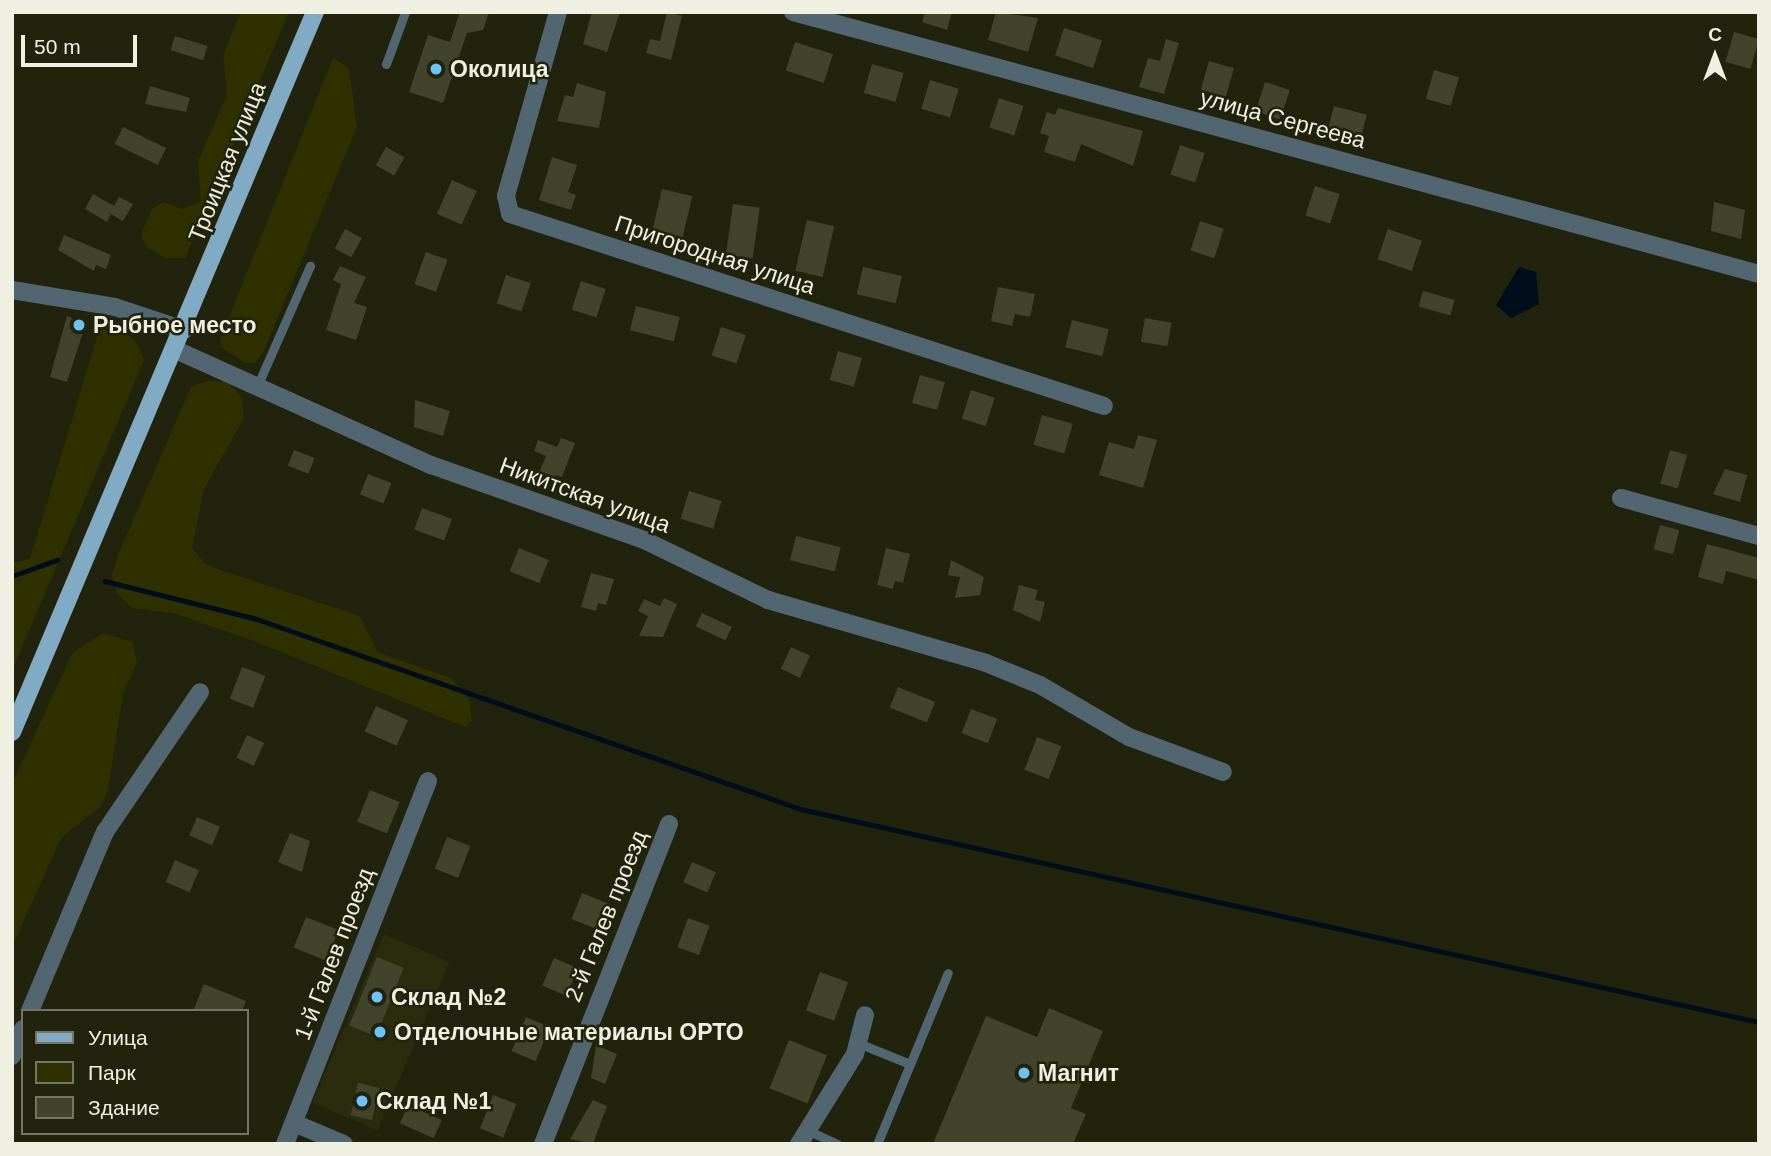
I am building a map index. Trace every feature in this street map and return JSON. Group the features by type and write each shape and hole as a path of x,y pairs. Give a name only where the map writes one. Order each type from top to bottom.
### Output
{"main road":[{"name":"Троицкая улица","path":"12,732 176,350 315,12"}],"street":[{"name":"Пригородная улица","path":"558,12 506,196 510,214 1104,406"},
{"name":"улица Сергеева","path":"793,12 1759,274"},
{"path":"12,290 115,307 184,330"},
{"name":"Никитская улица","path":"176,350 259,382 431,465 644,540 768,600 986,663 1040,685 1129,737 1223,772"},
{"path":"1621,498 1759,536"},
{"path":"31,1009 105,832 200,692"},
{"name":"1-й Галев проезд","path":"285,1144 428,781"},
{"name":"2-й Галев проезд","path":"543,1144 669,824"},
{"path":"802,1136 858,1043 865,1015"},
{"path":"12,1056 21,1033"},
{"path":"294,1123 344,1144"}],"lane":[{"path":"386,64 405,12"},
{"path":"259,382 310,266"},
{"path":"877,1144 948,973"},
{"path":"858,1043 910,1064"},
{"path":"802,1136 837,1144"}],"shaded area":[{"name":"Отделочные материалы ОРТО","path":"384,934 449,962 378,1130 312,1102"}],"green space":[{"path":"241,12 289,12 185,258 165,258 146,247 141,234 152,209 163,202 182,209 201,201 198,161 227,95 223,55"},
{"path":"333,58 349,68 357,127 263,353 255,363 245,363 221,347 221,337"},
{"path":"99,330 119,330 136,341 144,360 12,671 12,563 30,559"},
{"path":"209,380 229,383 242,398 244,418 204,489 192,548 204,563 223,571 360,616 377,652 451,678 469,700 472,720 465,727 257,642 173,613 132,608 117,594 112,575 118,555 191,387"},
{"path":"103,633 132,642 137,662 123,693 108,790 101,806 61,838 12,947 12,784 73,652"}],"water":[{"path":"1519,267 1536,272 1539,304 1511,318 1496,305"}],"building":[{"name":"Околица","path":"460,12 489,12 483,30 467,33 443,103 409,92 428,35 450,42"},
{"path":"592,12 620,12 607,52 583,44"},
{"path":"667,12 682,16 671,60 646,53 650,39 660,41"},
{"path":"925,12 952,12 947,30 922,22"},
{"path":"996,12 1038,18 1028,52 988,40"},
{"path":"1064,28 1102,40 1093,68 1055,56"},
{"path":"1734,32 1759,39 1750,69 1725,62"},
{"path":"175,36 208,46 203,60 171,50"},
{"path":"1166,39 1179,43 1164,94 1139,87 1148,58 1160,61"},
{"path":"795,42 833,54 824,83 786,71"},
{"path":"1209,61 1234,68 1226,97 1201,90"},
{"path":"872,64 904,73 895,102 864,93"},
{"path":"1434,70 1459,77 1451,106 1426,99"},
{"path":"930,80 959,89 950,117 921,109"},
{"path":"1265,82 1290,90 1280,120 1255,111"},
{"path":"577,83 606,92 599,128 557,121 565,95 573,97"},
{"path":"150,86 190,98 186,112 145,104"},
{"path":"999,98 1024,106 1014,136 989,127"},
{"path":"1334,106 1367,115 1361,137 1328,128"},
{"path":"1058,108 1143,131 1133,166 1081,144 1075,162 1044,152 1049,136 1040,133 1047,112 1055,115"},
{"path":"123,127 166,148 158,165 115,144"},
{"path":"1180,145 1205,153 1195,183 1170,174"},
{"path":"386,147 404,157 394,176 376,165"},
{"path":"552,157 577,165 568,192 576,195 571,210 539,200"},
{"path":"452,180 477,191 462,225 437,214"},
{"path":"1315,186 1340,194 1330,224 1305,215"},
{"path":"662,189 692,196 682,239 652,232"},
{"path":"93,194 114,206 119,197 133,204 123,221 111,214 107,222 85,209"},
{"path":"1714,202 1745,210 1741,239 1711,231"},
{"path":"733,204 760,208 753,258 726,255"},
{"path":"807,220 834,226 823,277 795,271"},
{"path":"1200,221 1224,229 1214,258 1190,250"},
{"path":"345,229 362,238 351,257 335,248"},
{"path":"1388,229 1422,241 1412,271 1378,259"},
{"path":"64,235 111,255 106,269 96,265 94,271 58,250"},
{"path":"426,252 448,260 436,292 414,284"},
{"path":"340,266 366,277 354,303 367,307 356,340 326,330 341,284 333,280"},
{"path":"863,267 902,276 896,303 857,294"},
{"path":"506,275 531,283 521,312 497,304"},
{"path":"581,281 606,289 596,318 572,310"},
{"path":"998,287 1035,294 1030,317 1015,314 1012,326 991,321"},
{"path":"1423,291 1455,300 1450,315 1419,306"},
{"path":"636,306 680,317 674,341 630,330"},
{"path":"67,316 86,323 67,382 50,377"},
{"path":"1145,318 1172,323 1167,346 1141,342"},
{"path":"1072,320 1109,329 1102,356 1065,347"},
{"path":"721,327 746,335 736,364 712,356"},
{"path":"838,351 862,358 854,387 830,380"},
{"path":"920,375 945,382 937,410 912,403"},
{"path":"971,390 995,398 986,426 962,419"},
{"path":"415,400 450,411 443,436 414,427"},
{"path":"1042,415 1073,424 1064,454 1033,445"},
{"path":"1138,435 1157,440 1143,488 1099,475 1109,442 1134,449"},
{"path":"561,438 575,443 562,477 555,475 552,483 537,478 546,456 534,451 538,440 557,447"},
{"path":"294,450 315,458 308,474 288,466"},
{"path":"1670,450 1687,455 1678,489 1660,484"},
{"path":"1725,469 1747,475 1740,502 1713,494"},
{"path":"368,474 391,483 383,503 360,495"},
{"path":"689,491 722,501 713,529 681,519"},
{"path":"422,508 452,519 444,541 414,530"},
{"path":"1660,525 1679,530 1673,554 1654,549"},
{"path":"796,536 841,547 835,571 790,560"},
{"path":"1707,544 1759,558 1759,580 1726,571 1723,584 1698,577"},
{"path":"519,548 549,560 539,583 510,571"},
{"path":"886,548 910,554 903,583 895,581 893,589 877,585"},
{"path":"951,560 984,577 980,595 955,598 960,577 948,575"},
{"path":"591,573 614,579 606,605 598,603 596,611 581,607"},
{"path":"1019,585 1038,590 1035,600 1045,602 1040,622 1013,610"},
{"path":"664,598 677,604 663,637 639,636 648,616 638,611 644,599 660,606"},
{"path":"702,613 732,627 726,641 696,627"},
{"path":"791,647 810,656 800,678 781,669"},
{"path":"242,667 265,676 253,708 230,699"},
{"path":"898,687 935,702 927,722 890,707"},
{"path":"376,706 408,720 397,746 365,732"},
{"path":"971,709 997,719 988,743 962,733"},
{"path":"247,735 264,743 254,766 236,758"},
{"path":"1037,737 1061,746 1049,779 1024,770"},
{"path":"370,790 400,802 387,834 357,822"},
{"path":"197,817 220,827 212,845 189,835"},
{"path":"290,833 310,841 302,872 278,862"},
{"path":"447,837 470,846 458,878 435,869"},
{"path":"175,860 199,870 190,892 166,882"},
{"path":"692,862 716,872 707,892 683,882"},
{"path":"582,893 609,904 598,930 572,919"},
{"path":"306,917 338,930 326,961 294,948"},
{"path":"688,918 710,926 699,955 677,947"},
{"name":"Склад №2","path":"377,957 404,968 376,1036 349,1026"},
{"path":"554,958 578,968 566,996 542,986"},
{"path":"820,972 848,982 834,1021 806,1011"},
{"path":"204,984 246,1001 243,1009 194,1009"},
{"name":"Магнит","path":"1049,1008 1103,1031 1071,1108 1086,1114 1073,1144 933,1144 986,1016 1037,1037"},
{"path":"526,1017 550,1027 535,1061 512,1051"},
{"path":"789,1040 827,1055 808,1104 770,1088"},
{"path":"596,1045 617,1054 605,1084 591,1078"},
{"name":"Склад №1","path":"358,1083 379,1088 372,1120 351,1115"},
{"path":"493,1095 516,1104 503,1138 480,1129"},
{"path":"593,1100 607,1106 593,1144 570,1139"},
{"path":"408,1105 442,1120 434,1138 400,1123"}],"waterway":[{"path":"12,576 57,560"},
{"path":"105,581 257,619 801,809 1759,1022"}],"place":[{"name":"Околица","path":"436,69"},
{"name":"Рыбное место","path":"79,325"},
{"name":"Склад №2","path":"377,997"},
{"name":"Отделочные материалы ОРТО","path":"380,1032"},
{"name":"Магнит","path":"1024,1073"},
{"name":"Склад №1","path":"362,1101"}]}
